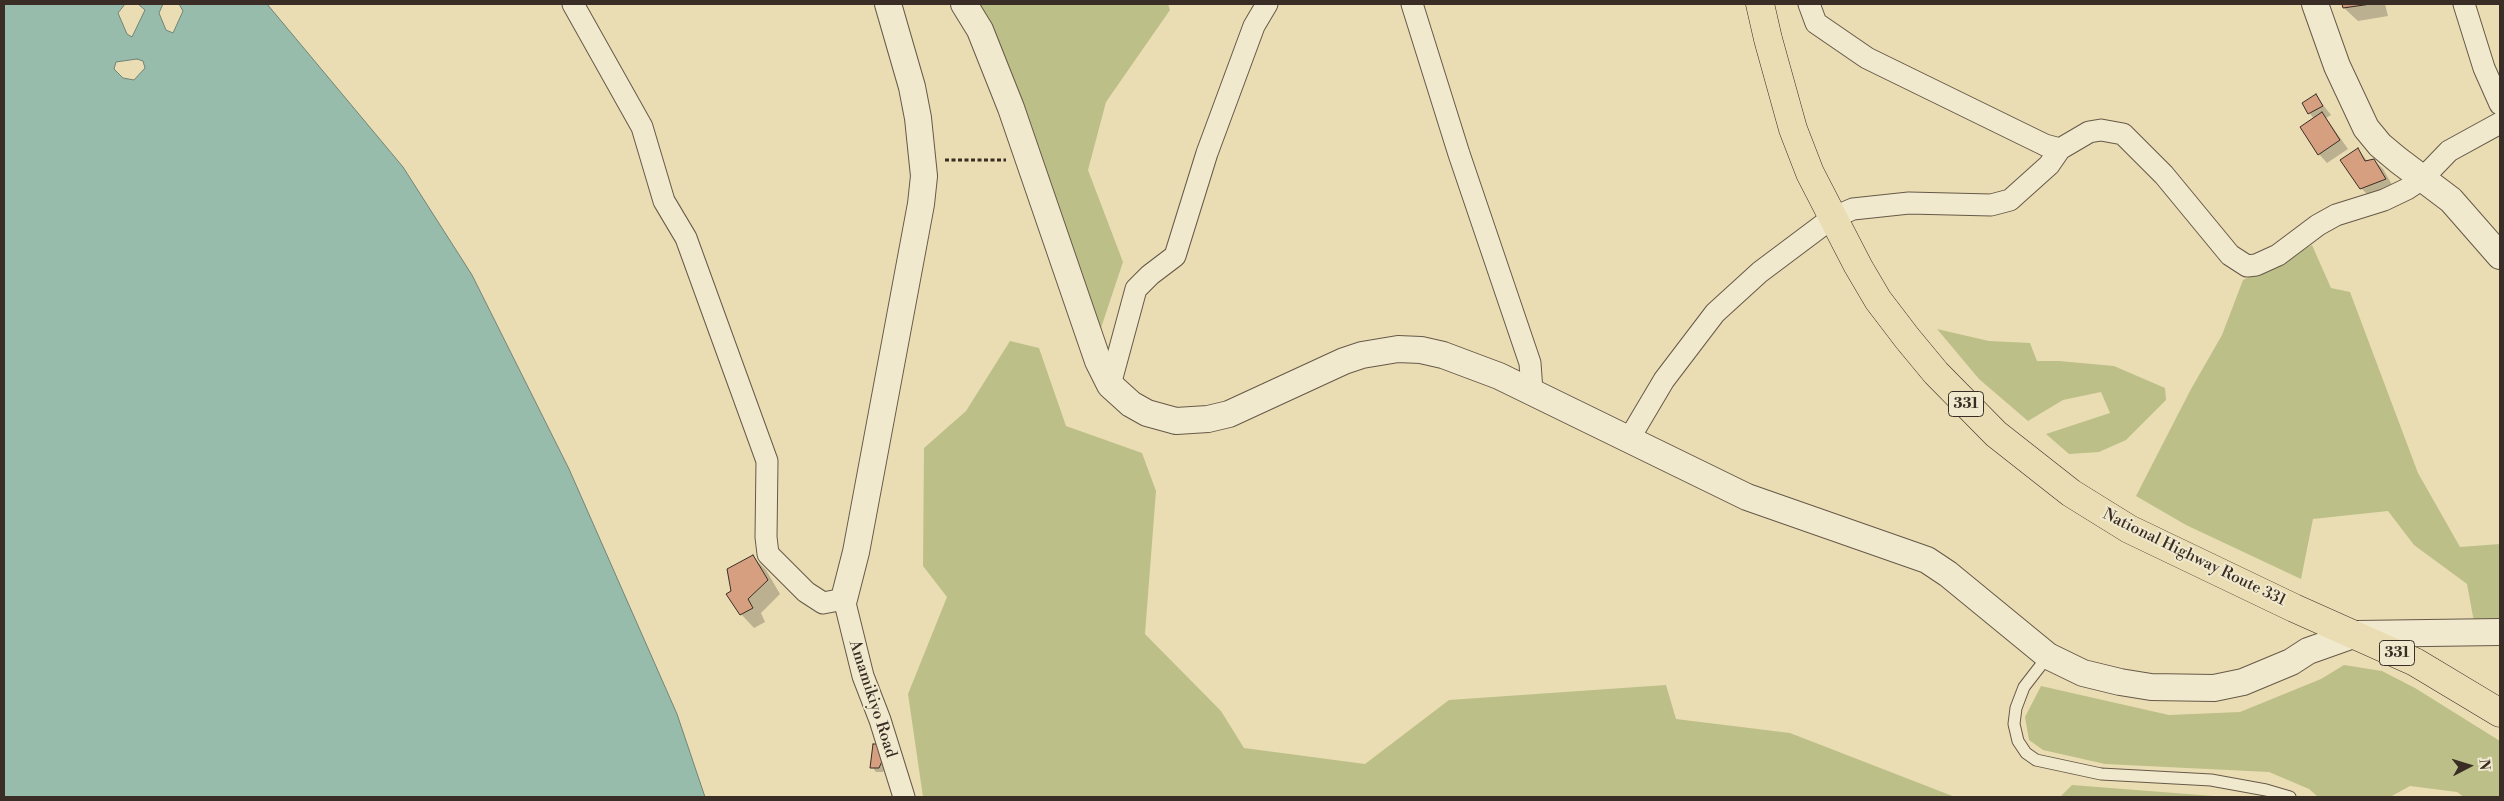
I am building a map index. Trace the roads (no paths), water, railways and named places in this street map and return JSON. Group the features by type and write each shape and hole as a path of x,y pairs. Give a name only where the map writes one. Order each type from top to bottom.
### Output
{"highway":[{"name":"National Highway Route 331","path":"1760,4 1793,129 1810,173 1832,218 1878,300 1936,373 1996,434 2071,493 2129,529 2294,608 2356,634 2437,674 2500,713"}],"street":[{"path":"573,4 642,127 664,201 686,238 767,461 766,537 768,554 806,592 823,603 844,599 850,581 919,214 924,176 918,118 912,88 888,4"},
{"path":"964,4 980,30 1008,98 1085,329 1098,361 1110,385 1131,404 1147,413 1176,421 1191,421 1229,414 1344,361 1380,350 1421,350 1443,355 1499,376 1532,391 1748,497 1927,560 1948,574 2048,656 2083,673 2120,682 2167,688 2214,688 2243,682 2291,662 2308,651 2356,634 2500,632"},
{"path":"1110,385 1136,289 1150,275 1175,256 1207,154 1247,44 1254,26 1268,4"},
{"path":"1412,4 1459,154 1530,363 1532,391"},
{"path":"1809,4 1816,22 1867,58 2045,145 2060,149"},
{"path":"2315,4 2337,66 2366,128 2380,145 2458,207 2500,256"},
{"path":"2464,4 2484,68 2500,104"},
{"path":"1629,439 1664,380 1715,313 1760,272 1832,218 1859,207 1909,203 1991,204 2010,200 2049,165 2060,149 2089,132 2101,130 2122,134 2164,175 2230,255 2247,266 2265,262 2278,255 2318,225 2336,215 2391,197 2422,179 2448,151 2500,123"},
{"name":"Amamikiyo Road","path":"844,599 863,676 880,720 904,797"}],"lane":[{"path":"2048,656 2024,687 2016,708 2014,724 2018,741 2026,753 2036,760 2101,774 2211,780 2266,790 2290,797"}]}
